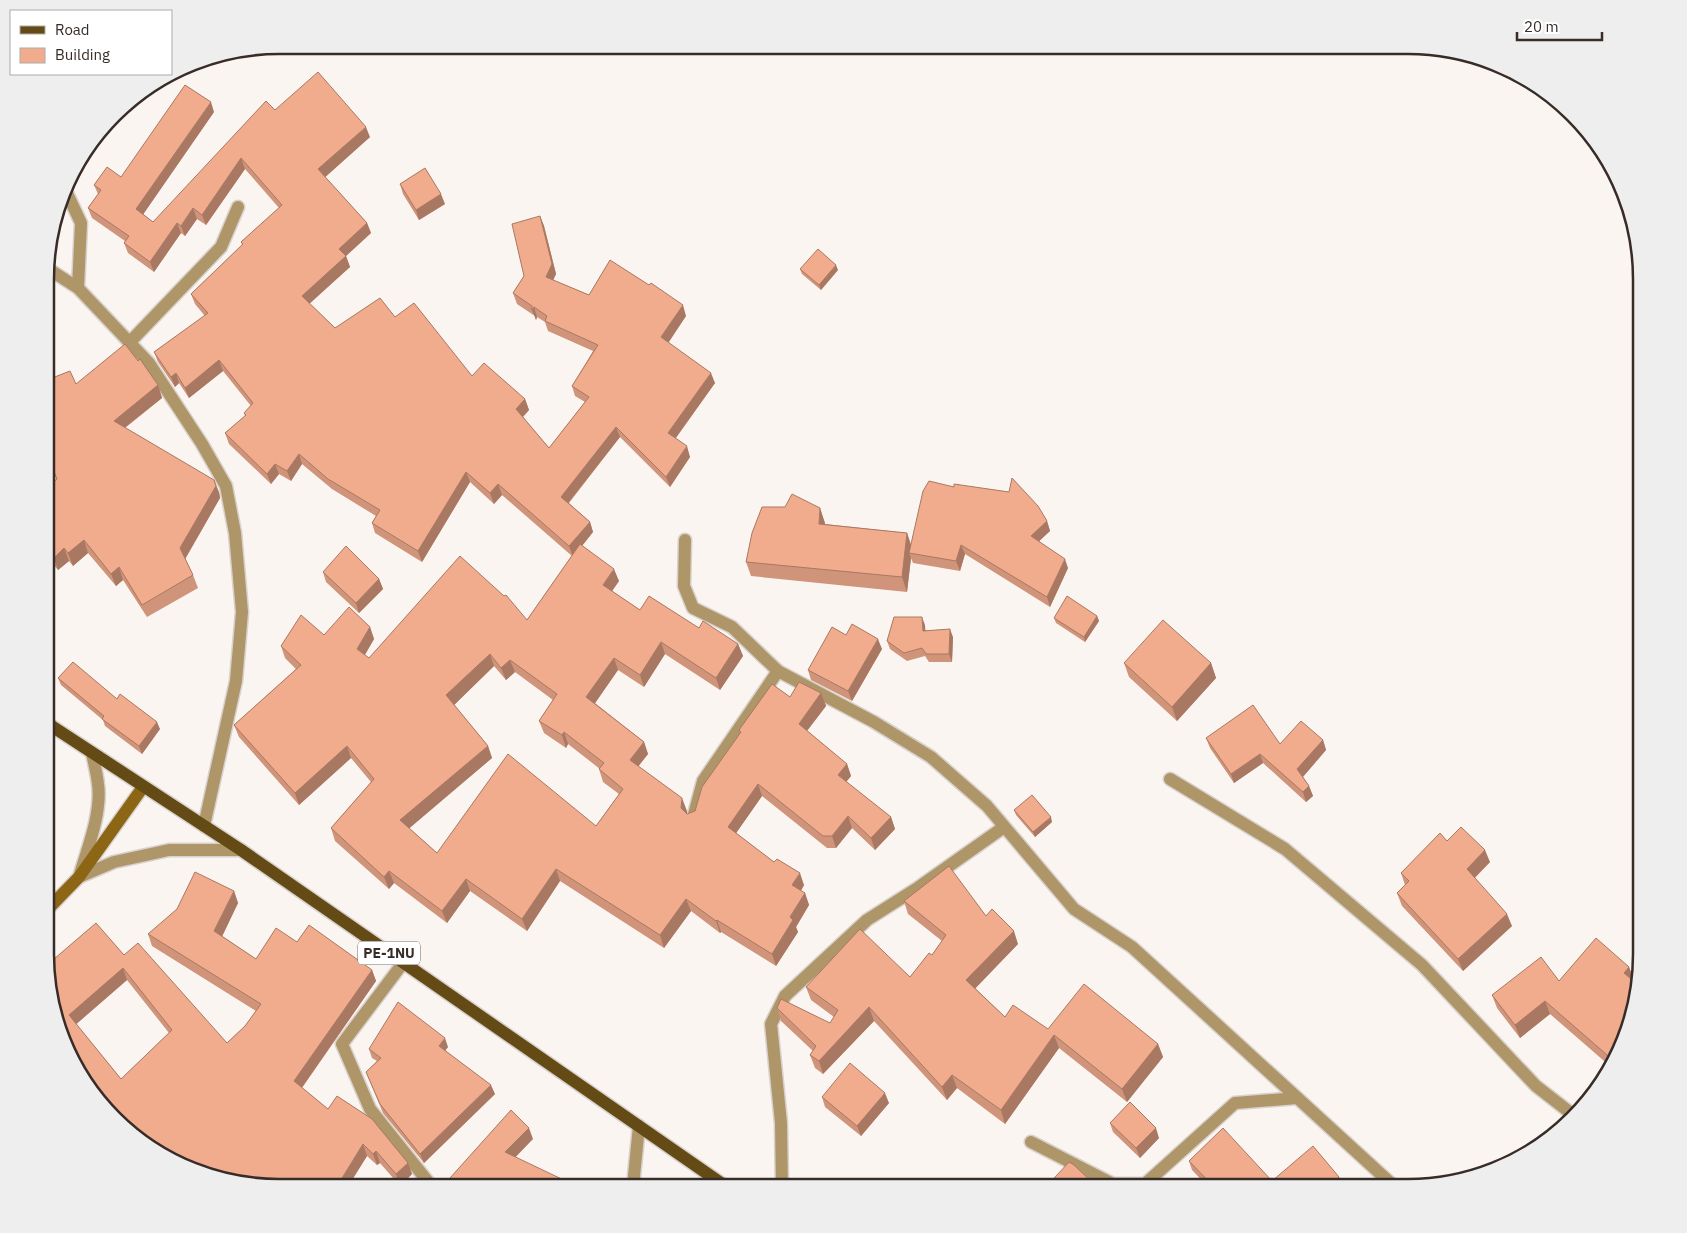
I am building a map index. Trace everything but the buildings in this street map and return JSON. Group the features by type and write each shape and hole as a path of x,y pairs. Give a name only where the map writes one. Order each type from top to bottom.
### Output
{"main road":[{"name":"PE-1NU","path":"54,728 241,850 715,1179"},
{"path":"54,903 79,877 144,787"}],"street":[{"path":"69,198 81,223 78,288"},
{"path":"129,342 221,247 238,207"},
{"path":"54,273 78,288 150,363 202,444 226,486 236,533 242,612 236,681 204,826"},
{"path":"685,540 684,586 693,608 732,627 778,671 874,722 931,756 987,806 1074,909 1132,947 1386,1179"},
{"path":"692,818 703,781 778,671"},
{"path":"79,877 94,825 99,785 92,753"},
{"path":"1170,779 1285,849 1422,965 1536,1086 1569,1111"},
{"path":"782,1179 781,1123 771,1024 786,996 867,920 919,887 1004,827"},
{"path":"79,877 114,862 169,850 241,850"},
{"path":"404,963 342,1044 370,1109 426,1179"},
{"path":"1151,1179 1235,1103 1297,1098"},
{"path":"634,1179 639,1126"},
{"path":"1031,1142 1103,1179"}]}
